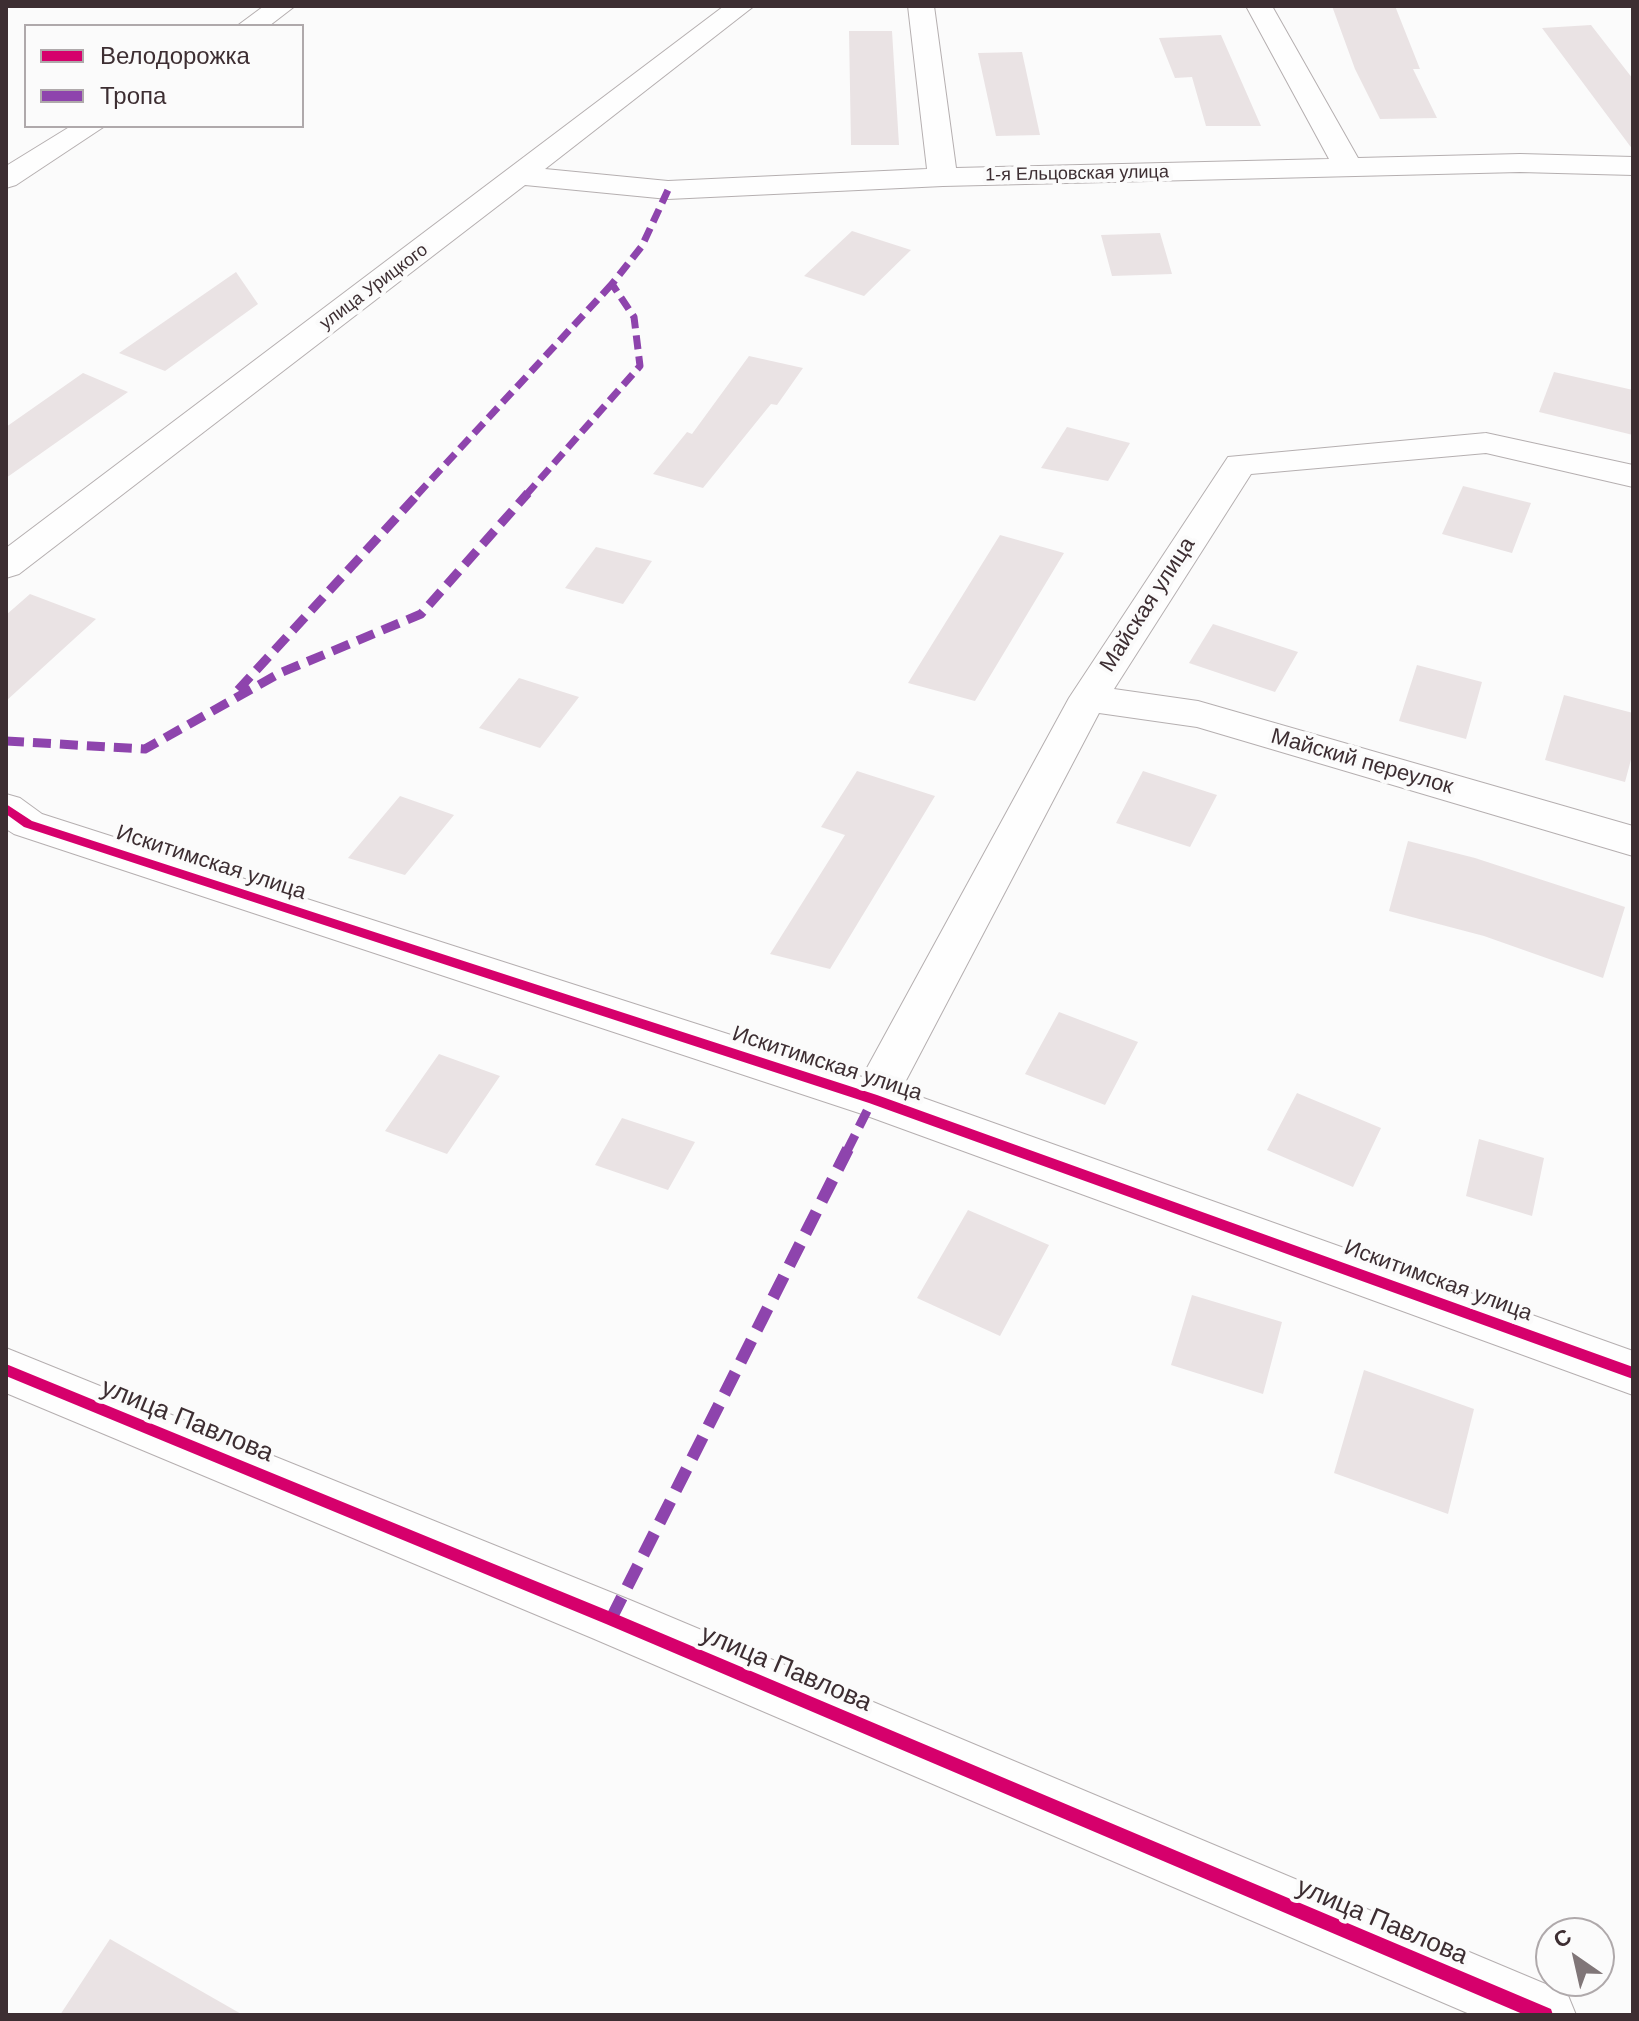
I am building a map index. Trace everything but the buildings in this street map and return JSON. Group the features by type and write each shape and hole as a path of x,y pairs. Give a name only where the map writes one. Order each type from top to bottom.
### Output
{"street":[{"path":"253,24 282,6"},
{"name":"улица Урицкого","path":"6,566 741,6"},
{"path":"921,6 943,177"},
{"path":"1259,6 1349,168"},
{"path":"6,179 88,128"},
{"name":"1-я Ельцовская улица","path":"521,176 668,190 943,177 1520,163 1633,166"},
{"name":"Майская улица","path":"873,1099 1088,698 1240,464 1486,443 1633,476"},
{"name":"Майский переулок","path":"1088,698 1198,714 1633,841"},
{"name":"Искитимская улица","path":"6,808 28,824 873,1099 1633,1373"},
{"name":"улица Павлова","path":"6,1370 611,1619 1545,2015"}],"marked path":[{"path":"6,741 145,749 280,673 421,614 640,366 634,317 612,284 642,246 668,190"},
{"path":"238,690 612,284"},
{"path":"611,1619 873,1099"}],"cycle path":[{"path":"6,808 28,824 873,1099 1633,1373"},
{"path":"6,1370 611,1619 1545,2015"}]}
